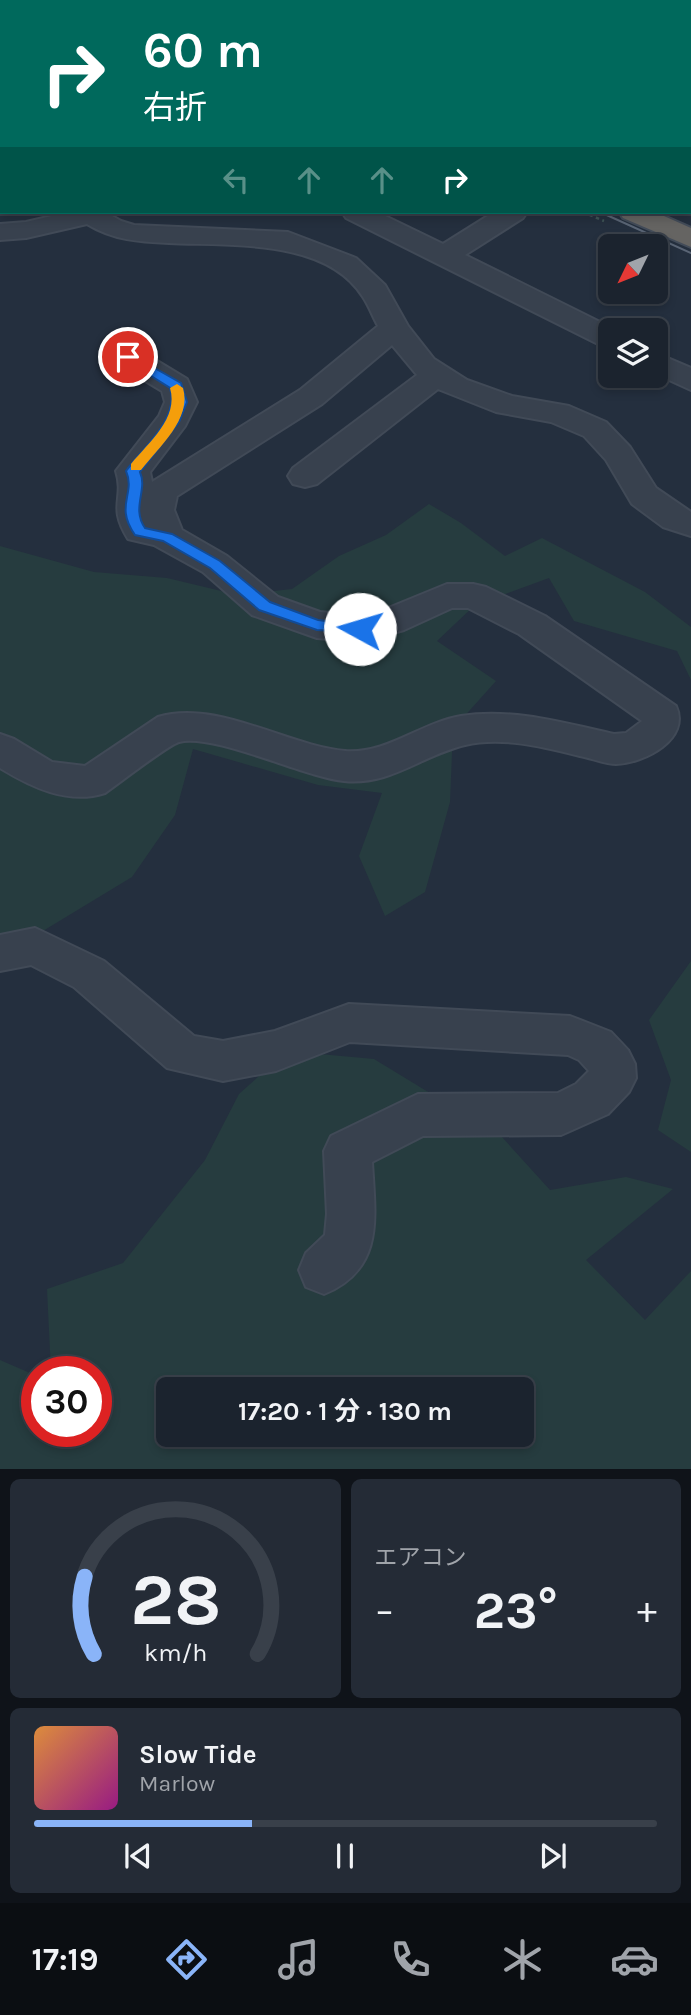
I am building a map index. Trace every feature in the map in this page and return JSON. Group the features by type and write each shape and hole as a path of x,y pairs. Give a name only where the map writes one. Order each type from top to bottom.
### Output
{"highway":[{"path":"637,214 691,239"}],"street":[{"path":"0,232 26,230 85,214"},
{"path":"91,214 111,227 134,233 288,240 346,264 375,291 394,328 424,366 456,387 507,405 558,412 595,429 618,454 644,496 686,515"},
{"path":"367,214 400,220 445,256 598,333"},
{"path":"445,256 510,214"},
{"path":"346,264 400,220"},
{"path":"167,537 157,510 161,491 311,397 394,328"},
{"path":"0,749 44,776 91,782 172,727 208,729 343,766 375,766 460,731 492,728 537,731 614,749 635,747 663,725 663,716 532,625 473,596 447,596 391,621 360,629 317,625 265,606 215,564 167,537 140,531 132,521 131,504 136,478 121,477 174,419 181,402 176,386 128,357"},
{"path":"668,368 691,380"},
{"path":"305,476 437,375"},
{"path":"595,429 611,474 610,489"},
{"path":"0,953 36,946 89,974 183,1054 223,1061 276,1051 349,1023 570,1036 595,1046 612,1064 613,1078 592,1099 561,1114 418,1115 348,1151 351,1214 348,1246 324,1270"}],"green space":[{"path":"429,504 461,523 505,556 542,538 645,592 691,627 691,680 677,651 574,621 549,578 475,605 437,641 496,681 453,729 450,802 425,892 385,916 359,856 382,793 318,785 193,749 175,815 132,877 0,957 0,546 94,572 167,578 238,595 292,589 339,556 386,535"},
{"path":"691,961 691,1152 658,1130 671,1080 649,1020"},
{"path":"287,1051 374,1059 502,1137 550,1190 626,1177 673,1189 586,1260 645,1320 691,1271 691,1469 0,1469 0,1360 21,1369 21,1447 112,1447 112,1356 50,1356 47,1289 123,1263 205,1160 239,1094"}],"tram line":[{"path":"604,214 691,253"}],"slow traffic":[{"path":"136,467 174,419 181,402 177,388"}],"route":[{"path":"128,357 176,386 181,402 174,419 133,471 136,478 131,504 132,521 140,531 167,537 215,564 265,606 317,625 360,629"}]}
